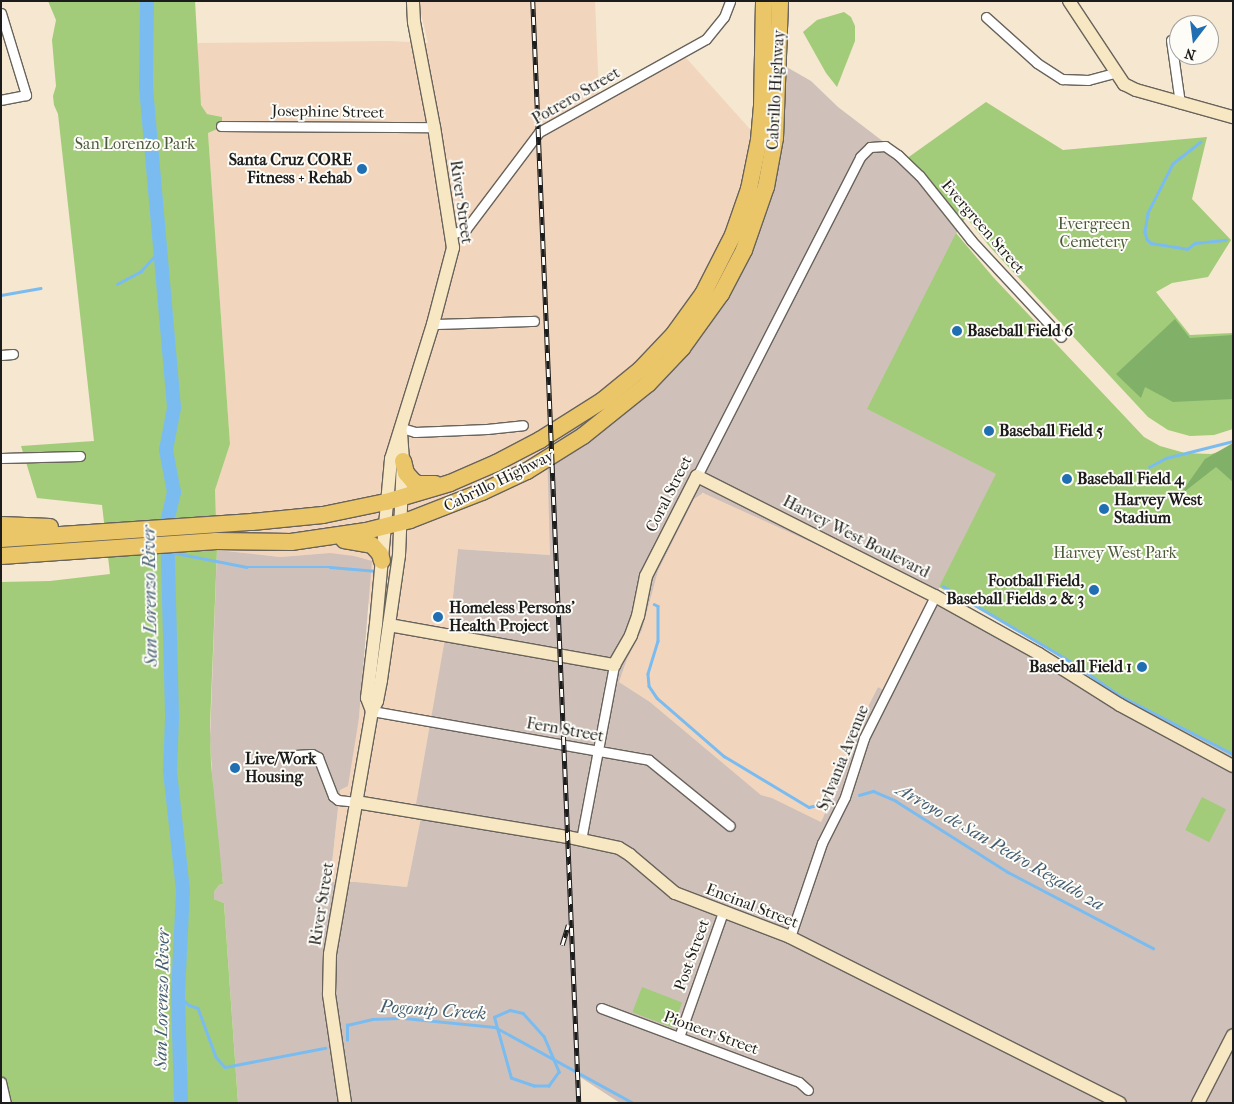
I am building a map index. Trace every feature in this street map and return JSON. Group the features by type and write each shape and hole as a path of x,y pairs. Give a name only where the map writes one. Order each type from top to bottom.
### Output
{"highway":[{"name":"Cabrillo Highway","path":"1,539 128,539 215,533 316,516 394,500 450,482 526,448 615,391 640,370 668,340 703,294 733,235 753,172 762,107 764,1"},
{"name":"Cabrillo Highway","path":"215,533 283,542 324,538 401,522 497,485 534,467 573,443 648,384 677,354 703,322 737,265 756,220 766,188 777,122 780,1"},
{"path":"403,461 406,473 415,483 450,482"},
{"path":"1,525 128,539"},
{"path":"324,538 369,544 379,551 382,561"},
{"name":"Cabrillo Highway","path":"1,556 50,553 128,539"},
{"path":"1,560 50,553"}],"street":[{"name":"River Street","path":"346,1103 329,994 330,954 372,711 377,701 399,555 401,522 394,500 392,451 401,430 433,324 453,248 434,127 414,22 413,1"},
{"name":"Potrero Street","path":"452,234 466,229 539,132 706,39 724,17 730,1"},
{"path":"1069,1 1124,84 1136,90 1233,117"},
{"path":"1,13 26,95 1,100"},
{"path":"986,17 1037,63 1062,79 1088,80 1117,72"},
{"path":"1175,65 1180,103"},
{"name":"Josephine Street","path":"221,126 434,127"},
{"name":"Evergreen Street","path":"876,146 885,146 898,155 920,176 971,240 1061,337"},
{"name":"Coral Street","path":"614,665 631,634 638,616 646,576 682,504 860,157 870,148 876,146"},
{"path":"433,324 534,321"},
{"path":"1,355 13,354"},
{"path":"401,430 415,432 487,429 523,425"},
{"name":"River Street","path":"372,711 367,698 384,527 394,500 403,461 401,430"},
{"path":"1,458 80,456"},
{"name":"Harvey West Boulevard","path":"697,476 935,596 1039,654 1120,705 1233,766"},
{"path":"682,504 702,488 710,487 725,490"},
{"name":"Sylvania Avenue","path":"790,937 822,843 845,797 864,738 935,596"},
{"path":"389,626 614,665 581,840"},
{"name":"Fern Street","path":"372,711 648,760 730,826"},
{"path":"295,755 312,754 318,757 333,796 338,800 356,802"},
{"name":"Encinal Street","path":"356,802 618,848 630,855 675,893 790,937 1120,1103"},
{"name":"Post Street","path":"679,1037 723,912"},
{"name":"Pioneer Street","path":"601,1008 799,1082 808,1090"},
{"path":"1198,1103 1233,1035"},
{"path":"1,1082 6,1103"}],"shaded area":[{"path":"418,1 595,1 599,95 679,50 766,147 739,240 720,279 643,379 585,424 547,448 551,555 458,549 449,634 431,720 422,812 407,887 356,882 330,883 340,790 359,718 370,605 330,553 280,557 217,550 215,490 230,444 208,133 222,127 222,117 207,114 201,105 198,81 198,43 390,41 428,43"},
{"path":"771,58 811,81 838,107 910,162 960,226 868,409 997,474 934,598 1233,755 1233,1103 620,1103 577,1075 578,1103 238,1103 224,903 214,899 214,892 219,885 223,884 214,809 210,738 217,550 280,557 330,553 354,556 372,561 359,718 348,786 340,790 330,882 356,882 407,887 422,812 415,810 446,633 449,634 458,549 550,555 547,448 606,408 710,298 739,240","holes":["703,493 934,598 887,692 878,687 854,734 841,777 821,822 772,798 761,795 650,702 619,682 627,659 642,630 658,571 694,499"]},
{"path":"701,494 708,494 934,598 887,692 878,687 854,734 841,777 821,822 772,798 761,795 650,702 619,682 627,658 642,630 658,571 694,499"}],"green space":[{"name":"San Lorenzo Park","path":"48,1 195,1 201,105 207,114 222,117 222,127 208,133 230,444 215,490 217,550 210,726 211,764 223,884 219,885 214,892 214,899 224,903 238,1103 1,1103 1,582 50,581 110,574 102,505 37,498 21,446 94,441 58,114 53,96 56,86 52,40 56,20"},
{"path":"844,12 851,17 855,26 855,41 837,87 826,73 803,32 817,20"},
{"name":"Evergreen Cemetery","path":"986,102 1063,150 1207,137 1192,199 1231,240 1208,277 1172,283 1156,292 1190,335 1233,333 1233,429 1214,435 1190,436 1168,430 1148,417 990,247 966,217 960,226 906,159"},
{"name":"Harvey West Park","path":"956,233 993,277 1144,437 1160,446 1185,453 1211,454 1233,448 1233,755 1130,701 1020,632 939,587 996,474 867,409"},
{"path":"1175,319 1190,338 1233,335 1233,399 1173,402 1145,387 1141,398 1116,374"},
{"path":"1233,443 1233,482 1216,467 1179,496 1205,459"},
{"path":"1202,797 1226,809 1209,842 1185,830"},
{"path":"642,987 682,1002 672,1028 632,1012"}],"waterway":[{"name":"San Lorenzo River","path":"147,1 146,87 174,408 166,450 174,492 167,523 172,719 170,771 183,891 178,995 181,1103"},
{"path":"1201,142 1173,164 1148,213 1145,232 1147,239 1151,243 1187,249 1195,243 1226,240"},
{"path":"117,284 141,271 161,249"},
{"path":"1,295 40,288"},
{"path":"1149,467 1166,458 1233,441"},
{"path":"170,552 247,567 330,567 377,571"},
{"path":"943,586 1070,661 1119,695 1233,754"},
{"name":"Arroyo de San Pedro Regaldo 2a","path":"654,604 658,606 658,641 648,674 649,686 657,698 724,756 809,807 827,803"},
{"name":"Arroyo de San Pedro Regaldo 2a","path":"859,795 873,791 896,801 1008,872 1153,948"},
{"name":"Pogonip Creek","path":"178,995 189,1005 198,1008 216,1057 225,1067 325,1048"},
{"path":"510,1010 523,1013 544,1036 559,1072 549,1086 534,1086 511,1078 494,1017 510,1010"},
{"name":"Pogonip Creek","path":"347,1040 347,1025 372,1019 404,1018 495,1027 633,1103"}],"railway":[{"path":"533,1 579,1103"},
{"path":"562,945 568,925"}],"place":[{"name":"Santa Cruz CORE Fitness + Rehab","path":"362,169"},
{"name":"Baseball Field 6","path":"957,331"},
{"name":"Baseball Field 5","path":"989,431"},
{"name":"Baseball Field 4","path":"1067,479"},
{"name":"Harvey West Stadium","path":"1104,509"},
{"name":"Football Field, Baseball Fields 2 & 3","path":"1094,590"},
{"name":"Homeless Persons' Health Project","path":"438,617"},
{"name":"Baseball Field 1","path":"1142,667"},
{"name":"Live/Work Housing","path":"235,768"}]}
